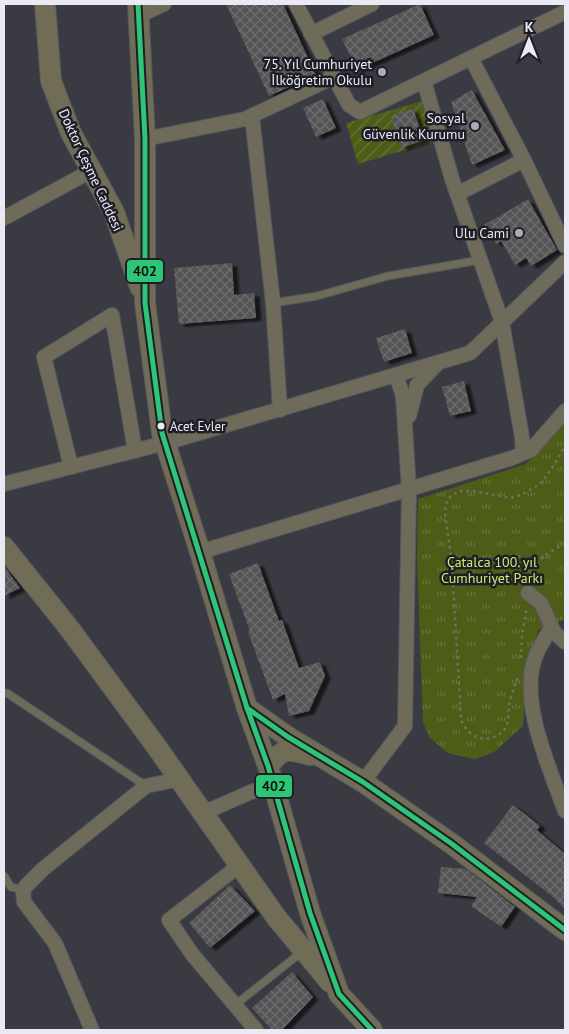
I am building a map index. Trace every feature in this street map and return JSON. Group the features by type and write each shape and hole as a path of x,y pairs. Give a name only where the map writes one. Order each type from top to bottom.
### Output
{"street":[{"name":"Doktor Çeşme Caddesi","path":"46,4 50,81 71,133 114,212 146,303"},
{"path":"164,4 138,10 145,138 146,303 162,433 200,552 246,708 271,776 310,913 339,994"},
{"path":"296,4 349,105 360,112 565,12"},
{"path":"312,34 372,4"},
{"path":"471,58 524,160 565,246"},
{"path":"145,138 246,119 334,77"},
{"path":"424,81 457,194 502,322 522,437 523,453"},
{"path":"252,116 273,303 280,410"},
{"path":"457,194 524,160"},
{"path":"4,218 91,171"},
{"path":"4,484 165,443 470,353 565,262"},
{"path":"71,467 44,356 112,315 135,451"},
{"path":"405,432 417,385 438,363"},
{"path":"363,782 405,726 409,489 403,396 396,375"},
{"path":"200,552 531,450 565,411"},
{"path":"4,547 69,628 180,779 276,916 339,994 372,1030"},
{"path":"528,594 541,603 551,628 565,642"},
{"path":"551,628 534,658 530,684 535,728 565,811"},
{"path":"246,708 288,737 363,782 452,844 565,930"},
{"path":"203,813 251,792 271,776 278,754 291,750 320,757"},
{"path":"92,1030 55,942 24,902 23,890 36,874 146,786 180,779"},
{"path":"240,865 168,920 192,954 256,1030"}],"lane":[{"path":"273,303 317,296 388,276 480,260"},
{"path":"7,693 146,786"},
{"path":"4,876 11,887 23,890"},
{"path":"235,1005 304,951"}],"path":[{"path":"518,677 510,700 507,724 504,730 490,738 480,738 470,734 461,720 452,564 445,513 446,503 450,497 459,491 473,491 510,498 521,495 540,484 554,466 565,446"},
{"path":"521,661 522,635 528,603 529,573 535,562 565,544"}],"green space":[{"path":"423,101 435,141 358,164 346,123"},
{"name":"Çatalca 100. yıl Cumhuriyet Parkı","path":"565,421 565,619 538,630 526,678 523,726 494,752 475,759 448,753 430,738 423,722 417,559 418,499 526,464"}],"building":[{"path":"226,4 283,4 316,75 269,96"},
{"path":"420,4 434,35 357,70 342,39"},
{"name":"Sosyal Güvenlik Kurumu","path":"472,90 505,150 472,165 451,102"},
{"path":"323,99 336,128 316,137 303,108"},
{"path":"413,109 424,140 401,148 391,116"},
{"name":"Ulu Cami","path":"528,199 557,250 531,266 526,258 515,265 501,241 496,244 484,225"},
{"path":"232,263 234,295 254,293 256,318 179,324 174,268"},
{"path":"405,329 412,353 384,362 376,338"},
{"path":"464,381 471,411 450,416 442,387"},
{"path":"258,563 279,621 282,620 299,668 320,662 325,676 309,711 289,716 285,694 273,700 248,632 250,631 229,574"},
{"path":"4,566 20,588 4,596"},
{"path":"513,805 540,826 537,830 565,854 565,909 553,897 484,843"},
{"path":"441,867 466,869 515,907 501,927 471,906 477,897 438,893"},
{"path":"230,885 255,911 210,948 189,923"},
{"path":"292,972 313,997 282,1030 272,1030 252,1008"}],"transit line":[{"name":"402","path":"138,4 145,139 145,303 162,433 247,708 268,766 310,913 339,994 372,1030"},
{"name":"402","path":"247,708 288,737 363,782 452,844 565,930"}],"place":[{"name":"75. Yıl Cumhuriyet İlköğretim Okulu","path":"382,72"},
{"name":"Sosyal Güvenlik Kurumu","path":"475,126"},
{"name":"Ulu Cami","path":"519,233"},
{"name":"Acet Evler","path":"161,426"}]}
